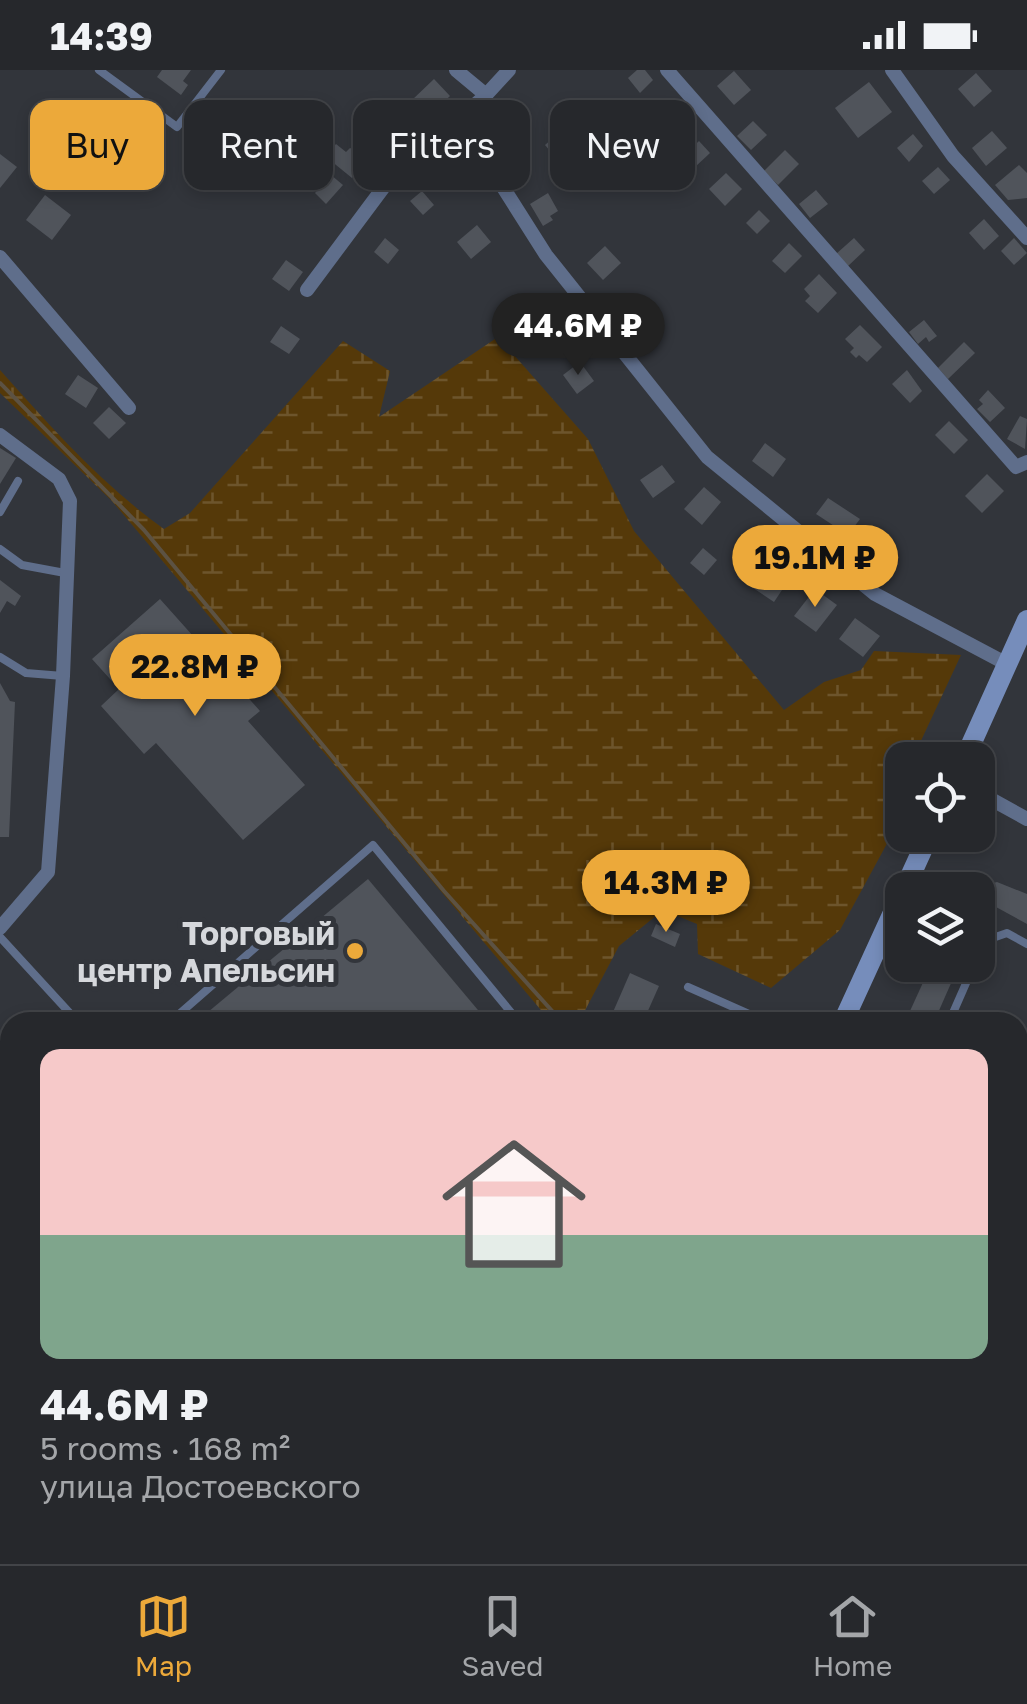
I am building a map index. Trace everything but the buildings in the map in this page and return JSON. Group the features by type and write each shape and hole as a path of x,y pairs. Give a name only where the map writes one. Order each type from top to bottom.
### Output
{"main road":[{"path":"972,742 1027,620"},
{"path":"848,1012 885,931"}],"street":[{"path":"456,70 486,95"},
{"path":"480,100 509,70"},
{"path":"668,70 1022,465"},
{"path":"892,70 953,156 1027,238"},
{"path":"306,290 381,190"},
{"path":"505,190 546,255 706,457 875,594 1007,664"},
{"path":"0,257 128,408"},
{"path":"0,435 59,479 70,500 63,676 48,872 0,928"},
{"path":"995,801 1027,819"}],"lane":[{"path":"98,70 176,127 221,70"},
{"path":"0,512 18,481"},
{"path":"0,549 22,565 65,574"},
{"path":"0,657 26,673 63,676"},
{"path":"181,1012 373,845 511,1012"},
{"path":"995,937 1007,933 1027,944"},
{"path":"0,936 69,1012"},
{"path":"953,1012 967,982"},
{"path":"688,986 745,1012"}],"green space":[{"path":"498,337 588,439 634,531 784,710 824,682 861,670 874,651 961,655 920,742 885,742 885,847 840,930 771,988 698,954 697,924 663,910 619,946 584,1012 543,1012 112,501 0,393 0,370 98,474 164,529 190,513 343,341 390,371 379,417"}],"waterway":[{"path":"0,383 144,530 444,891 553,1012"}],"place":[{"name":"Торговый центр Апельсин","path":"355,951"}]}
